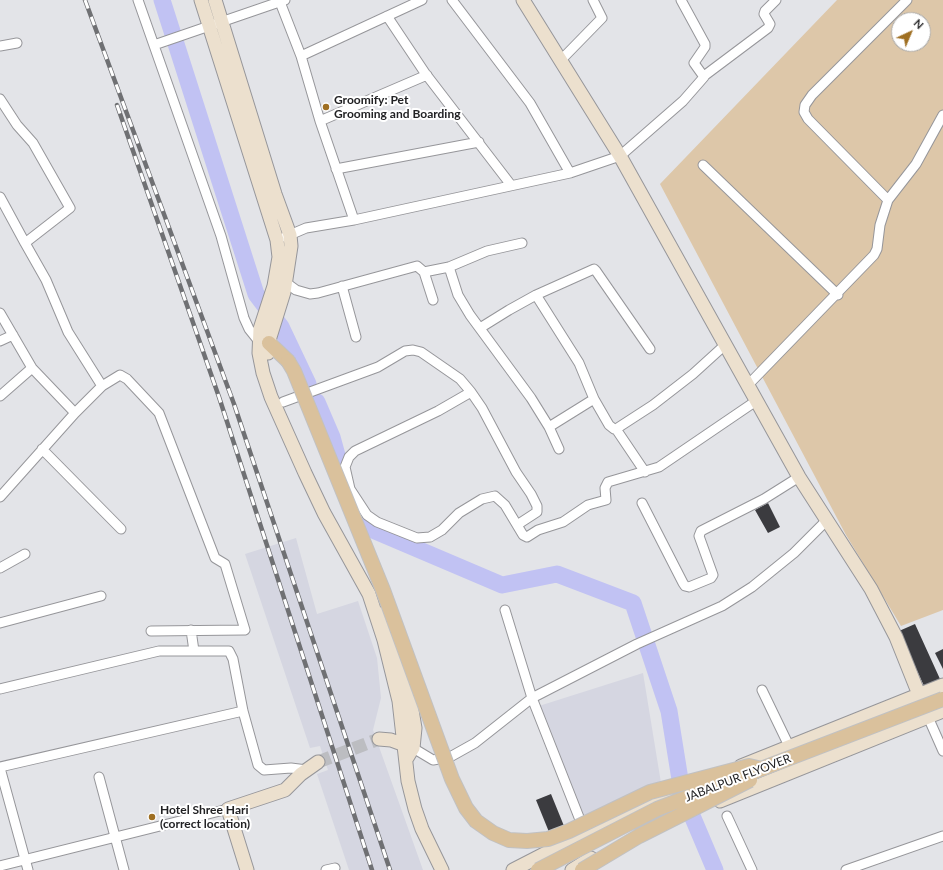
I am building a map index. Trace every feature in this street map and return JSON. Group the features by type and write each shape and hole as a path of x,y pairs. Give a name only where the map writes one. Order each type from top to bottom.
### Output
{"main road":[{"path":"265,340 288,361 294,371 382,590 452,779 466,808 476,822 493,833 509,840 527,842 548,839 569,831 650,792 748,766 764,768"},
{"name":"JABALPUR FLYOVER","path":"538,870 657,809 943,698"},
{"path":"582,870 639,836 747,782 764,768"}],"street":[{"path":"138,0 221,236 244,318 249,329 265,340 274,382 306,457 341,528 376,590 384,610 411,704 415,728 408,750"},
{"path":"201,0 277,240 281,287"},
{"path":"215,0 223,21 275,194 290,235 281,287 260,360 271,397 324,513 369,594 384,640 399,701 408,750 408,781 415,809 422,830 442,870"},
{"path":"301,56 422,0"},
{"path":"452,0 530,103 570,173"},
{"path":"523,0 620,156 799,477 871,589 896,637 943,751"},
{"path":"561,60 602,18 593,0"},
{"path":"681,0 705,44 705,47 694,63 704,76"},
{"path":"277,240 306,228 354,220 570,173 620,156 683,101 704,76 768,28 770,24 764,14 776,0"},
{"path":"888,200 808,119 804,112 805,105 812,95 907,0"},
{"path":"154,45 282,1 301,56 320,121 354,220"},
{"path":"386,16 427,75 511,185"},
{"path":"0,46 17,43"},
{"path":"320,121 427,75"},
{"path":"0,99 17,125 33,143 70,208 25,243"},
{"path":"748,386 838,295 874,255 877,249 880,225 888,200 916,164 943,115"},
{"path":"336,169 479,142"},
{"path":"703,165 838,295"},
{"path":"0,197 46,280 68,332 102,386"},
{"path":"424,272 449,267 488,251 522,243"},
{"path":"281,287 310,294 417,266 424,272 433,300"},
{"path":"449,267 458,295 531,398 549,427 559,449"},
{"path":"480,328 536,295 591,270 596,271 650,349"},
{"path":"342,286 356,337"},
{"path":"536,295 579,363 594,399 609,425 616,429 645,472"},
{"path":"0,314 32,368 75,413"},
{"path":"0,341 13,336"},
{"path":"616,429 653,405 693,374 726,344"},
{"path":"283,402 378,367 405,351 413,350 420,352 440,364 460,379 471,392 482,408 516,472 537,506 537,512 517,525"},
{"path":"0,396 32,368"},
{"path":"0,497 75,413 102,386 120,375 136,388 159,413 215,558 225,564 245,630 151,631"},
{"path":"471,392 438,411 355,451 349,458 345,467 350,489 367,516 377,522 417,538 430,537 442,530 459,513 482,499 490,496 498,497 523,535 527,537 538,530 556,526 588,505 606,500 605,488 608,482 659,467 756,400"},
{"path":"549,427 594,399"},
{"path":"42,449 121,529"},
{"path":"642,503 683,583 685,586 689,586 711,578 713,575 699,536 700,531 764,499 799,477"},
{"path":"379,739 391,740 408,750 433,760 450,757 475,743 532,698 637,644 701,617 722,606 752,587 794,552 827,520"},
{"path":"0,568 25,554"},
{"path":"0,623 101,596"},
{"path":"505,610 532,698 585,833 603,870"},
{"path":"191,630 194,650"},
{"path":"0,689 159,651 224,650 231,653 243,711 258,765 261,768 268,770 312,766"},
{"path":"513,870 585,833 676,792 790,748 943,684"},
{"path":"762,690 790,748"},
{"path":"28,870 0,767 243,711"},
{"path":"572,870 596,855 686,816 943,711"},
{"path":"0,866 228,809 285,790 312,766"},
{"path":"99,777 114,838 124,870"},
{"path":"0,805 10,803"},
{"path":"228,809 247,870"},
{"path":"727,816 752,870"},
{"path":"846,870 943,836"}],"shaded area":[{"path":"837,0 943,0 943,610 901,626 846,535 660,184"},
{"path":"296,538 317,614 358,601 377,658 381,698 373,730 423,870 349,870 317,774 328,770 320,746 310,748 245,554"},
{"path":"643,673 661,783 583,819 539,706"}],"building":[{"path":"768,503 780,527 768,533 755,510"},
{"path":"915,624 940,679 924,686 899,631"},
{"path":"943,649 943,669 935,653"},
{"path":"551,794 564,826 549,832 536,800"}],"waterway":[{"path":"162,0 256,294 281,327 308,384"},
{"path":"317,402 332,437 349,499 375,531 502,585 557,574 633,603 669,711 682,792 715,870"}],"tunnel":[{"path":"318,762 379,739"}],"railway":[{"path":"85,0 234,404 390,870"},
{"path":"117,105 219,397 372,870"}],"place":[{"name":"Groomify: Pet Grooming and Boarding","path":"326,107"},
{"name":"Hotel Shree Hari (correct location)","path":"152,817"}]}
